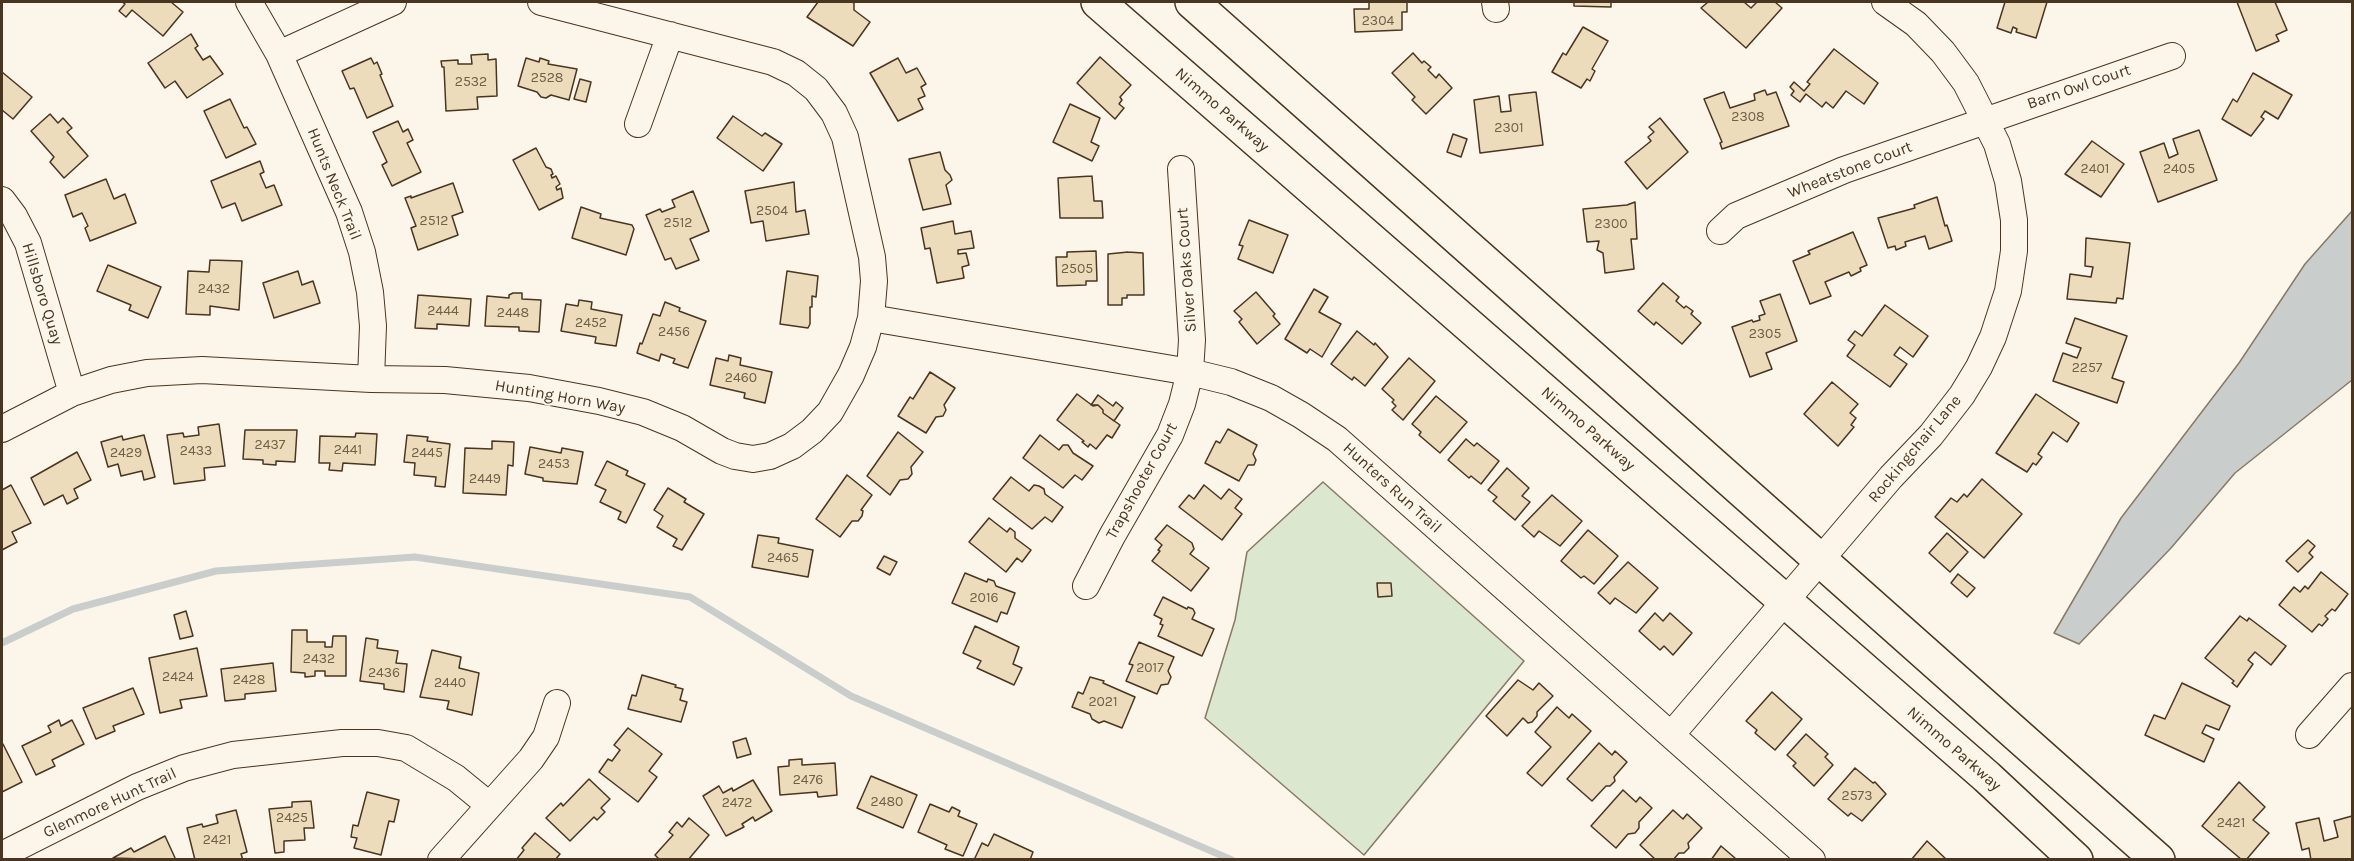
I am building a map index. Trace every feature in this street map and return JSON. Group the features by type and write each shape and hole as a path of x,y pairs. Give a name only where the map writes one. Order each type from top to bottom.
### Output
{"highway":[{"name":"Nimmo Parkway","path":"1098,2 1986,777 2076,860"},
{"path":"1192,2 2158,860"}],"street":[{"name":"Hunts Neck Trail","path":"249,2 279,54 349,212 362,252 370,292 373,326 371,379"},
{"path":"279,54 393,2"},
{"name":"Hunting Horn Way","path":"2,429 72,393 111,380 147,373 202,370 371,379 445,380 529,388 599,401 642,412 682,428 722,451 753,459 770,456 792,446 812,431 830,412 851,375 863,347 871,318 874,281 872,257 845,137 834,113 816,89 796,73 773,62 542,2"},
{"name":"Rockingchair Lane","path":"1671,735 1944,419 1974,376 1994,337 2008,291 2014,251 2014,220 2008,182 1997,144 1966,82 1916,24 1885,2"},
{"path":"638,124 670,35"},
{"name":"Barn Owl Court","path":"1986,119 2172,56"},
{"name":"Wheatstone Court","path":"1720,231 1736,216 1844,170 1986,119"},
{"name":"Silver Oaks Court","path":"1181,169 1192,339 1190,372"},
{"name":"Hillsboro Quay","path":"2,200 14,216 28,243 72,393"},
{"name":"Hunters Run Trail","path":"871,318 1190,372 1231,382 1271,398 1301,415 1337,439 1812,860"},
{"name":"Trapshooter Court","path":"1086,586 1170,435 1182,404 1190,372"},
{"path":"2309,735 2352,686"},
{"path":"441,860 531,759 546,737 557,702"},
{"name":"Glenmore Hunt Trail","path":"2,855 137,787 184,768 233,755 342,743 378,743 406,748 456,778 489,805"}],"green space":[{"path":"1323,482 1524,661 1364,855 1205,718 1235,620 1247,552"}],"shaded area":[{"path":"2352,211 2352,380 2235,473 2171,548 2079,644 2054,633 2121,518 2239,363 2305,264"}],"building":[{"path":"122,2 171,2 183,12 163,36 132,10 126,17 119,11 125,4"},
{"path":"818,2 852,2 854,10 870,22 853,46 807,17"},
{"path":"1369,2 1407,2 1407,12 1402,12 1402,30 1355,32 1354,9 1369,9"},
{"path":"1574,2 1611,2 1611,7 1574,6"},
{"path":"1708,2 1744,2 1751,8 1757,2 1775,2 1782,8 1746,48 1701,8"},
{"path":"2005,2 2047,2 2036,38 2016,32 2017,29 2013,27 2011,33 1997,28"},
{"path":"2237,2 2275,2 2287,30 2276,35 2279,41 2256,51"},
{"path":"1583,27 1608,41 1592,69 1595,71 1590,81 1587,79 1581,88 1552,72 1563,53 1566,55"},
{"path":"191,34 198,46 195,48 203,60 210,56 223,74 187,98 175,81 165,88 148,63"},
{"path":"1834,49 1878,83 1864,104 1846,91 1833,108 1826,102 1822,107 1806,94 1800,102 1791,95 1794,91 1790,87 1794,82 1804,91 1810,84 1807,82"},
{"path":"1413,53 1422,63 1424,61 1431,67 1428,70 1436,78 1439,74 1452,88 1426,114 1412,100 1415,97 1392,73"},
{"path":"488,54 488,60 496,59 497,96 477,97 478,109 446,111 444,67 441,61 458,60 458,64 472,64 471,55"},
{"path":"1100,57 1131,85 1120,97 1122,100 1119,104 1124,108 1115,119 1077,83"},
{"path":"371,58 374,64 377,62 393,106 367,118 354,88 350,89 342,71"},
{"path":"526,58 539,62 540,58 549,61 548,64 577,69 569,100 551,95 546,98 541,97 537,92 518,86"},
{"path":"898,58 906,73 917,68 926,84 921,87 925,96 918,99 923,109 898,121 870,73"},
{"path":"2,72 32,97 13,119 2,110"},
{"path":"2253,73 2292,95 2278,119 2265,111 2261,117 2264,119 2251,136 2222,119 2233,99 2237,102"},
{"path":"580,79 591,82 586,102 574,99"},
{"path":"1765,90 1767,95 1776,92 1789,126 1722,149 1720,143 1722,142 1704,99 1724,92 1730,108 1755,100 1754,94"},
{"path":"1536,92 1543,145 1480,153 1474,100 1499,96 1501,112 1511,111 1509,95"},
{"path":"230,99 244,128 247,127 256,144 226,158 204,111"},
{"path":"1070,104 1100,118 1091,142 1099,146 1092,161 1053,142"},
{"path":"50,114 58,123 63,118 72,128 67,132 88,156 64,178 50,162 54,157 31,131"},
{"path":"733,116 762,136 765,133 782,144 763,171 717,138"},
{"path":"1660,118 1688,152 1647,189 1625,162 1651,141 1648,137 1654,132 1649,127"},
{"path":"398,121 403,132 408,129 413,140 407,143 421,172 392,186 382,165 387,162 373,132"},
{"path":"2199,130 2217,180 2158,202 2140,152 2164,143 2169,158 2178,154 2173,139"},
{"path":"1453,134 1467,139 1461,157 1447,152"},
{"path":"2092,141 2124,164 2101,197 2065,174"},
{"path":"536,148 546,167 551,169 552,178 556,176 560,184 556,187 557,190 561,188 563,198 539,210 513,160"},
{"path":"940,152 945,170 952,180 946,185 951,204 923,210 909,159"},
{"path":"260,161 264,172 260,174 266,188 274,185 282,205 242,221 235,203 222,208 211,181"},
{"path":"1092,176 1094,201 1102,201 1103,218 1060,218 1058,178"},
{"path":"106,179 114,199 125,194 136,223 90,241 85,228 88,226 82,213 73,217 65,195"},
{"path":"794,182 796,212 805,210 809,234 766,241 763,221 751,223 745,191"},
{"path":"453,183 463,212 452,216 458,235 418,250 411,228 416,226 405,198"},
{"path":"693,191 709,231 690,239 699,260 676,269 671,258 665,260 646,215 660,209 662,212 675,207 672,200"},
{"path":"1937,197 1952,241 1929,249 1925,236 1905,242 1906,246 1896,250 1895,246 1888,248 1878,218 1915,208 1914,205"},
{"path":"1635,202 1637,239 1631,239 1634,269 1605,273 1603,253 1597,250 1599,241 1587,242 1583,209 1627,205"},
{"path":"581,207 601,214 600,218 632,225 634,229 626,255 572,238"},
{"path":"1249,220 1288,235 1273,273 1238,259 1243,246 1239,245"},
{"path":"953,221 955,234 971,231 974,248 958,250 958,254 966,253 969,265 962,267 964,278 937,283 930,248 925,249 921,228"},
{"path":"1853,232 1867,265 1851,276 1849,272 1825,282 1831,296 1810,304 1793,261 1810,254 1808,251"},
{"path":"2086,238 2130,243 2123,299 2117,298 2116,303 2067,299 2070,274 2091,277 2093,267 2085,266"},
{"path":"1096,251 1097,281 1086,281 1086,285 1057,286 1056,257 1067,257 1067,252"},
{"path":"1143,253 1144,295 1127,295 1127,298 1122,298 1122,305 1108,305 1108,254"},
{"path":"210,260 242,261 239,310 210,306 210,315 186,314 188,271 209,272"},
{"path":"108,265 161,287 148,318 129,310 131,305 97,291"},
{"path":"298,271 302,285 313,281 320,303 274,318 263,283"},
{"path":"787,271 818,276 816,297 812,296 808,328 780,324"},
{"path":"1663,283 1679,297 1676,301 1684,308 1686,306 1693,311 1691,314 1701,323 1682,344 1656,322 1654,325 1638,311"},
{"path":"1314,289 1328,297 1319,312 1341,324 1322,357 1310,349 1307,353 1285,339"},
{"path":"1256,292 1275,314 1273,316 1280,324 1257,344 1239,322 1242,319 1234,311"},
{"path":"522,293 522,299 541,300 539,332 519,331 519,327 485,326 487,296 509,298 509,295"},
{"path":"1780,294 1797,341 1766,353 1772,369 1750,377 1732,327 1752,320 1753,322 1760,320 1759,316 1765,314 1760,301"},
{"path":"418,295 471,299 469,326 437,324 437,329 415,328"},
{"path":"579,300 592,302 591,309 622,315 616,346 595,343 596,337 561,331 566,304 578,306"},
{"path":"665,302 680,308 679,311 706,321 688,368 673,363 675,359 661,354 659,361 637,353 653,314 660,316"},
{"path":"1885,305 1928,336 1913,357 1900,347 1894,355 1907,364 1890,387 1847,356 1855,345 1848,340 1855,331 1862,336"},
{"path":"2075,318 2127,336 2112,378 2124,382 2117,403 2053,381 2063,353 2077,358 2081,348 2066,343"},
{"path":"1357,331 1374,345 1375,343 1388,357 1365,386 1354,377 1352,380 1331,364"},
{"path":"729,355 741,358 740,365 772,372 765,403 744,398 745,393 710,385 716,358 728,361"},
{"path":"1409,358 1435,381 1403,420 1392,410 1396,406 1392,402 1394,400 1382,389"},
{"path":"930,372 955,388 944,405 946,410 943,416 936,417 926,433 898,416 910,397 913,399"},
{"path":"1832,382 1858,404 1850,413 1856,418 1851,425 1854,427 1838,446 1804,414"},
{"path":"1077,394 1093,406 1098,405 1103,413 1120,425 1112,438 1107,435 1096,449 1090,444 1088,447 1082,442 1084,441 1057,420"},
{"path":"2036,394 2079,423 2067,442 2053,432 2038,454 2042,457 2036,465 2033,463 2027,472 1996,453"},
{"path":"1098,395 1113,406 1116,402 1123,408 1114,421 1103,413 1098,405 1091,405"},
{"path":"1436,396 1467,422 1440,453 1419,435 1421,432 1412,424"},
{"path":"219,424 225,466 204,468 205,480 174,484 167,435 183,433 184,437 199,435 198,427"},
{"path":"1228,429 1257,445 1253,454 1256,460 1254,465 1248,465 1239,481 1205,463 1216,441 1220,443"},
{"path":"245,430 297,430 295,462 276,461 276,465 263,464 263,460 243,459"},
{"path":"898,432 923,452 911,467 912,474 908,479 900,480 890,495 867,476"},
{"path":"356,433 377,434 375,465 343,463 342,471 329,470 330,463 319,463 320,436 355,437"},
{"path":"144,435 155,477 144,480 142,471 121,476 118,464 108,467 101,442 122,436 123,440"},
{"path":"407,435 428,437 427,441 450,444 445,487 435,486 436,477 414,475 415,463 404,462"},
{"path":"1040,435 1059,450 1063,445 1068,445 1073,453 1093,466 1082,480 1075,475 1063,488 1023,458"},
{"path":"1466,439 1474,446 1477,443 1499,461 1481,484 1471,476 1469,478 1448,460"},
{"path":"492,441 514,442 513,466 508,465 506,495 463,493 465,448 492,449"},
{"path":"530,447 561,453 562,448 583,452 577,484 543,481 543,478 525,474"},
{"path":"77,452 91,480 74,489 78,498 67,504 63,495 44,505 31,478"},
{"path":"607,461 628,471 626,475 645,484 626,523 618,519 621,512 600,502 606,490 595,485"},
{"path":"1507,468 1529,488 1522,496 1530,502 1515,520 1493,501 1497,497 1488,490"},
{"path":"847,475 872,495 861,510 863,511 862,516 858,521 852,521 840,537 816,519"},
{"path":"1011,477 1029,491 1034,485 1039,486 1044,489 1045,494 1063,507 1052,522 1045,517 1032,529 993,499"},
{"path":"1982,479 2022,514 1984,558 1935,517 1951,498 1957,502 1964,494 1967,497"},
{"path":"11,485 31,523 12,532 17,542 2,550 2,490"},
{"path":"1204,485 1221,499 1229,489 1242,499 1235,508 1242,514 1222,540 1179,507 1189,495 1194,499"},
{"path":"668,488 686,499 684,502 704,514 682,550 673,546 677,539 657,527 663,516 654,510"},
{"path":"1552,495 1582,521 1560,546 1539,531 1534,537 1522,526"},
{"path":"989,518 1007,532 1010,528 1015,532 1015,538 1031,550 1022,562 1017,558 1006,572 969,542"},
{"path":"1167,525 1192,543 1194,549 1190,554 1209,568 1191,591 1152,561 1162,545 1155,539"},
{"path":"1588,530 1618,556 1594,584 1584,576 1581,578 1561,561"},
{"path":"1947,533 1968,552 1950,572 1929,553"},
{"path":"758,535 779,538 778,543 813,550 808,577 752,567"},
{"path":"2308,540 2315,546 2309,553 2313,557 2298,572 2286,561"},
{"path":"884,556 897,562 890,575 877,568"},
{"path":"1628,562 1658,588 1636,613 1615,598 1610,604 1598,593"},
{"path":"2321,572 2348,594 2335,611 2332,609 2325,616 2328,619 2322,626 2319,624 2312,632 2279,605 2294,587 2300,592 2305,586 2308,589"},
{"path":"965,573 987,582 988,579 994,581 996,586 1015,593 1007,614 1001,612 997,622 952,603"},
{"path":"1958,574 1975,588 1967,597 1951,583"},
{"path":"1377,583 1391,583 1392,596 1378,597"},
{"path":"1163,597 1187,609 1188,607 1193,609 1195,613 1192,619 1214,629 1202,656 1158,636 1163,625 1160,624 1162,619 1154,615"},
{"path":"186,611 193,636 180,639 174,615"},
{"path":"1655,613 1663,621 1670,613 1692,633 1673,655 1664,646 1660,650 1639,631"},
{"path":"2240,616 2247,621 2249,618 2286,646 2271,665 2255,652 2248,660 2253,664 2237,687 2232,683 2234,681 2205,658"},
{"path":"975,626 1019,647 1013,664 1022,668 1014,685 977,668 981,661 963,653"},
{"path":"292,630 307,630 307,642 325,642 325,647 332,647 333,636 346,636 346,676 325,676 325,671 315,671 315,676 305,677 305,673 291,672"},
{"path":"366,638 378,640 377,648 398,651 396,663 407,664 404,692 384,689 384,684 360,681"},
{"path":"1139,642 1174,657 1168,671 1171,677 1168,684 1161,685 1157,694 1126,681 1133,665 1129,664"},
{"path":"197,648 207,696 180,700 182,708 160,713 149,658"},
{"path":"432,650 461,657 459,668 479,673 472,715 447,709 449,701 420,697"},
{"path":"273,663 276,691 245,694 245,699 225,701 221,669"},
{"path":"642,675 683,689 680,700 687,702 681,722 628,709 632,695 636,696"},
{"path":"1090,677 1104,681 1103,683 1135,697 1122,728 1104,721 1099,723 1092,719 1090,714 1072,707 1078,692 1083,694"},
{"path":"1518,680 1533,690 1539,683 1553,696 1537,712 1532,722 1528,723 1523,718 1507,736 1486,716"},
{"path":"2182,683 2230,706 2219,730 2206,725 2202,733 2214,739 2204,762 2145,735 2154,715 2165,719"},
{"path":"133,688 144,714 113,726 115,731 96,739 83,708"},
{"path":"1772,692 1802,719 1775,750 1755,733 1757,730 1746,721"},
{"path":"1557,707 1569,718 1572,714 1591,731 1542,786 1527,773 1551,747 1535,732"},
{"path":"59,720 61,726 72,720 84,744 52,760 55,766 36,775 22,746 51,732 48,726"},
{"path":"628,728 662,754 649,771 657,777 638,802 599,772 608,759 612,761 620,750 614,745"},
{"path":"1806,734 1828,754 1825,757 1833,765 1814,786 1793,766 1796,763 1787,755"},
{"path":"746,738 751,754 737,758 733,742"},
{"path":"1599,743 1612,755 1615,751 1627,762 1614,777 1615,781 1610,786 1606,786 1592,801 1567,779"},
{"path":"2,745 22,782 2,792"},
{"path":"802,759 802,765 835,763 837,795 818,797 817,792 780,795 778,767 789,766 789,760"},
{"path":"1855,768 1873,783 1875,782 1886,794 1862,821 1851,813 1848,816 1828,799"},
{"path":"871,776 917,795 903,828 857,808"},
{"path":"589,779 610,799 601,808 605,812 597,820 594,817 570,841 546,818 561,803 563,806"},
{"path":"753,780 772,811 755,821 753,817 742,824 744,827 726,836 703,796 719,786 723,793 732,788 733,791"},
{"path":"2239,782 2265,807 2253,820 2269,833 2246,860 2242,860 2202,826"},
{"path":"1623,790 1636,802 1640,797 1652,808 1639,822 1639,828 1635,833 1628,834 1616,848 1591,826"},
{"path":"367,792 399,800 394,822 389,821 381,855 354,848 357,838 351,837 353,825 358,826"},
{"path":"311,801 314,828 304,828 305,840 284,841 284,852 275,853 269,809 292,807 292,802"},
{"path":"930,804 949,812 952,807 960,811 958,816 977,824 963,856 945,849 947,845 918,832"},
{"path":"236,810 247,852 241,854 243,860 195,860 187,828 218,823 216,815"},
{"path":"1673,810 1683,819 1687,814 1702,828 1688,843 1689,848 1684,853 1679,853 1673,860 1656,860 1640,845"},
{"path":"2352,816 2352,860 2311,860 2309,848 2302,850 2296,823 2319,818 2324,841 2338,837 2334,821"},
{"path":"689,818 709,835 688,860 660,860 655,855 673,835 669,832 677,822 682,827"},
{"path":"535,833 560,854 555,860 516,860 524,850 522,848"},
{"path":"994,834 1033,852 1030,860 974,860 982,843 988,846"},
{"path":"165,836 176,860 113,858 131,848 134,852"},
{"path":"1927,841 1947,860 1911,860"},
{"path":"1721,846 1735,858 1734,860 1711,860"}],"waterway":[{"path":"2,643 73,609 216,571 415,557 690,597 851,696 1232,860"}]}
